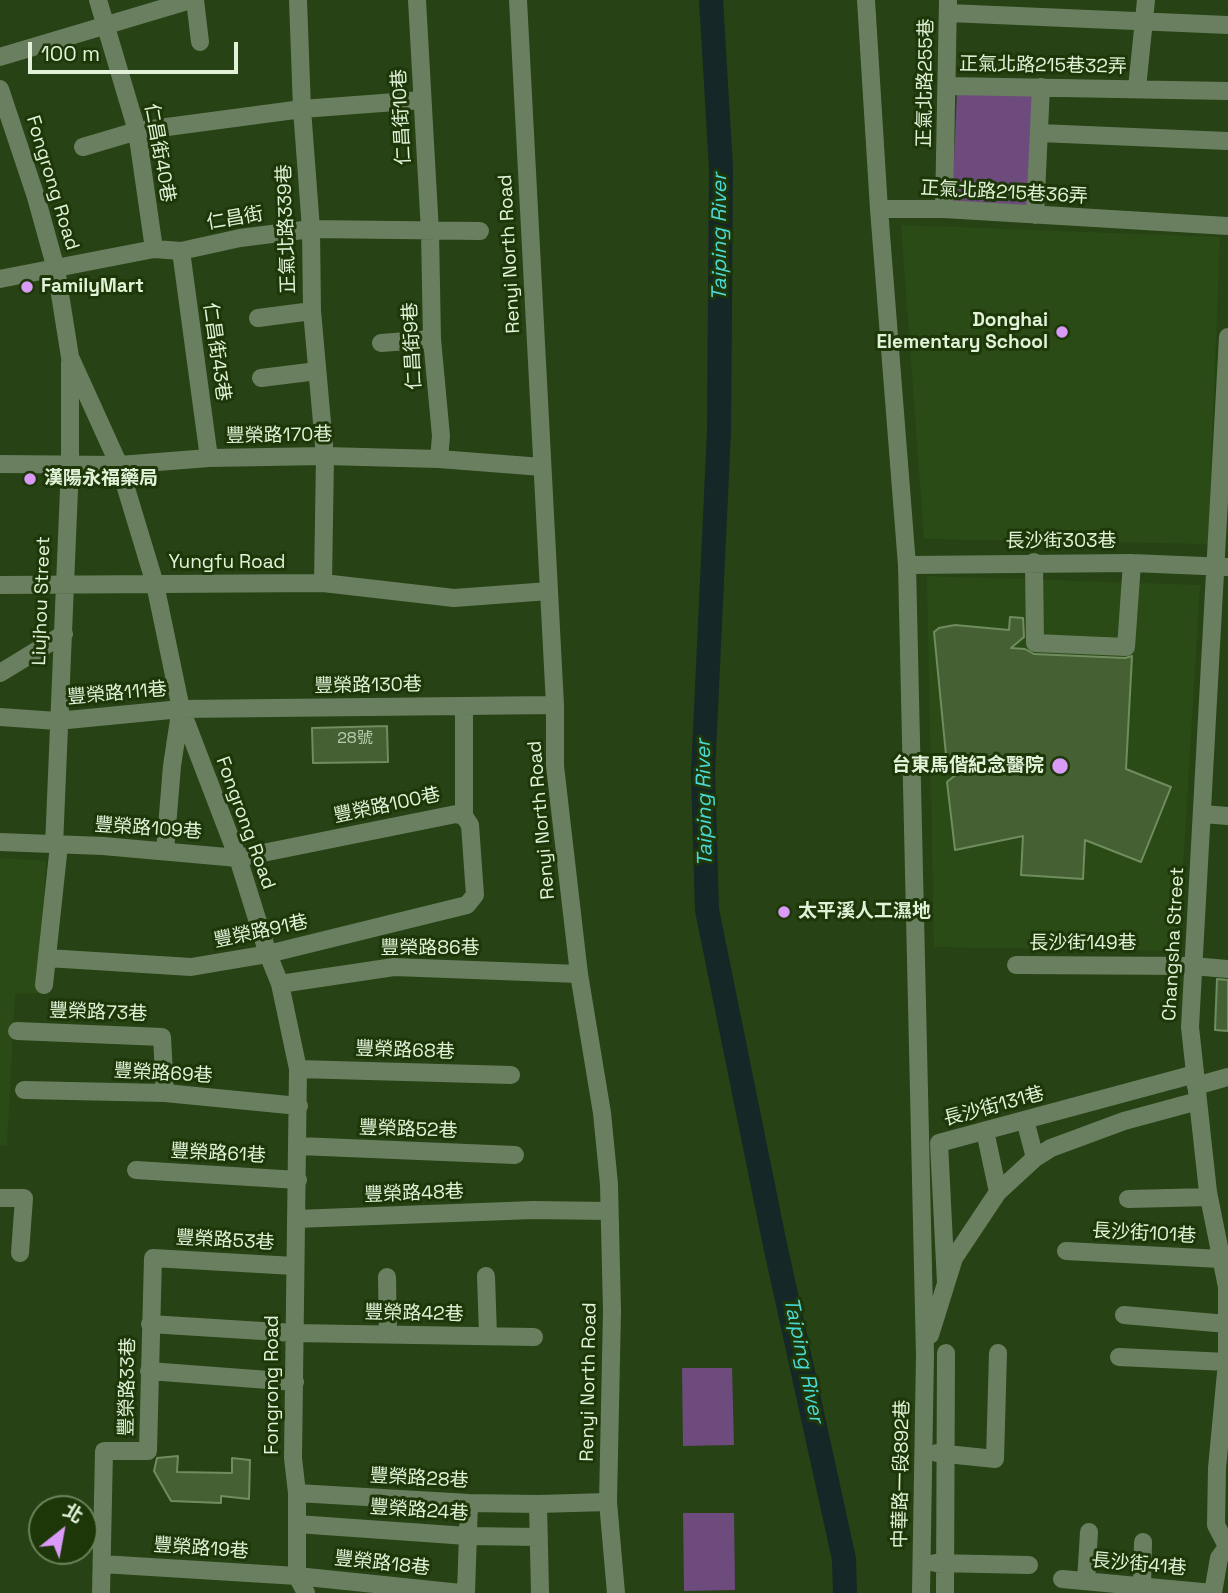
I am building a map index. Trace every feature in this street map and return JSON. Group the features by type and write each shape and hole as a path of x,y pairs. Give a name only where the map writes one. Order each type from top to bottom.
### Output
{"street":[{"name":"仁昌街40巷","path":"98,0 137,131 154,249"},
{"path":"0,57 193,0 200,42"},
{"name":"正氣北路339巷","path":"298,0 302,109 311,229 312,311 326,456 323,583"},
{"name":"仁昌街10巷","path":"417,0 430,232"},
{"name":"Renyi North Road","path":"518,0 555,705 555,766 579,975 603,1113 612,1311 608,1502 616,1593"},
{"path":"866,0 907,565 925,1355"},
{"path":"1137,88 1146,0"},
{"path":"948,7 1228,25"},
{"name":"正氣北路255巷","path":"944,209 948,7"},
{"name":"正氣北路215巷32弄","path":"948,86 1228,91"},
{"path":"1035,215 1041,87"},
{"name":"Fongrong Road","path":"0,89 36,197 56,269 70,357 120,465 155,584 181,709 238,858 268,954 281,984 298,1069 293,1458 297,1493 297,1576 306,1593"},
{"path":"83,147 137,131 302,109 422,100"},
{"path":"1040,133 1228,141"},
{"name":"正氣北路215巷36弄","path":"880,209 944,209 1228,226"},
{"name":"仁昌街","path":"0,279 154,249 181,251 240,238 311,229 480,232"},
{"name":"仁昌街9巷","path":"430,232 432,339 441,436 439,458"},
{"name":"仁昌街43巷","path":"181,251 209,458"},
{"path":"258,318 312,311"},
{"name":"Changsha Street","path":"1228,337 1222,567 1192,966 1190,1027 1209,1197 1227,1287 1227,1362 1217,1468 1216,1525 1228,1548"},
{"path":"381,343 432,339"},
{"name":"Liujhou Street","path":"44,985 56,846 57,721 64,634 70,466 70,357"},
{"path":"261,379 317,371"},
{"name":"豐榮路170巷","path":"0,464 120,465 209,458 326,456 439,458 542,467"},
{"path":"1034,562 1035,643 1126,647 1132,563"},
{"name":"長沙街303巷","path":"907,565 1034,562 1222,567"},
{"name":"Yungfu Road","path":"0,585 323,583 454,598 549,591"},
{"path":"0,673 64,634"},
{"name":"豐榮路130巷","path":"181,709 555,705"},
{"path":"464,706 464,816"},
{"path":"165,850 172,766 181,709"},
{"name":"豐榮路111巷","path":"0,717 57,721 181,709"},
{"name":"豐榮路100巷","path":"238,858 456,814 464,816 470,825 475,895"},
{"path":"1203,814 1228,816"},
{"name":"豐榮路109巷","path":"0,842 165,850 238,858"},
{"name":"豐榮路91巷","path":"47,958 191,967 268,954 467,905 475,895"},
{"name":"長沙街149巷","path":"1016,965 1192,966 1228,969"},
{"name":"豐榮路86巷","path":"281,984 394,967 579,975"},
{"name":"豐榮路73巷","path":"17,1031 162,1037 165,1093"},
{"name":"豐榮路68巷","path":"298,1069 512,1074"},
{"path":"925,1355 954,1258 998,1192 1035,1158 1196,1087 1228,1077"},
{"name":"長沙街131巷","path":"946,1283 939,1143 1025,1120 1196,1087"},
{"name":"豐榮路69巷","path":"24,1090 165,1093 299,1106"},
{"path":"1025,1120 1035,1158"},
{"path":"985,1131 998,1192"},
{"name":"豐榮路52巷","path":"299,1146 515,1156"},
{"name":"豐榮路61巷","path":"136,1170 298,1180"},
{"path":"1128,1199 1209,1197"},
{"path":"0,1198 24,1198 19,1253"},
{"name":"豐榮路48巷","path":"296,1219 533,1210 609,1211"},
{"name":"長沙街101巷","path":"1066,1251 1221,1259"},
{"name":"豐榮路53巷","path":"153,1258 294,1266"},
{"name":"豐榮路33巷","path":"102,1564 104,1451 148,1451 153,1258"},
{"path":"486,1276 488,1336"},
{"path":"387,1277 388,1334"},
{"path":"1124,1315 1227,1324"},
{"name":"豐榮路42巷","path":"150,1324 294,1332 534,1337"},
{"path":"945,1593 946,1353"},
{"path":"923,1452 995,1459 999,1353"},
{"name":"中華路一段892巷","path":"921,1593 925,1355"},
{"path":"1119,1357 1227,1362"},
{"path":"149,1371 295,1382"},
{"name":"豐榮路28巷","path":"297,1493 469,1503 608,1502"},
{"path":"464,1593 469,1503"},
{"path":"538,1504 540,1593"},
{"name":"豐榮路24巷","path":"297,1524 467,1536 539,1537"},
{"path":"1086,1581 1089,1532"},
{"path":"1131,1588 1143,1542"},
{"path":"1217,1589 1219,1558 1228,1548"},
{"path":"921,1562 1029,1565"},
{"path":"102,1564 102,1593"},
{"name":"豐榮路19巷","path":"102,1564 297,1576"},
{"name":"豐榮路18巷","path":"297,1576 464,1593"},
{"name":"長沙街41巷","path":"1062,1579 1131,1588 1217,1589"}],"shaded area":[{"path":"957,92 1036,96 1031,206 952,202"},
{"name":"Donghai Elementary School","path":"901,225 1220,237 1208,544 924,539"},
{"name":"台東馬偕紀念醫院","path":"927,576 1200,585 1178,951 934,947"},
{"path":"0,858 46,861 39,993 15,994 7,1146 0,1145"},
{"path":"682,1368 732,1368 734,1445 683,1446"},
{"path":"683,1513 734,1513 735,1590 684,1591"}],"building":[{"path":"1010,617 1023,618 1024,637 1011,648 1025,649 1034,654 1125,658 1132,656 1126,769 1171,787 1141,862 1085,840 1083,879 1021,875 1023,836 955,850 947,782 969,764 946,755 934,632 939,628 955,625 1009,630"},
{"path":"387,726 388,762 313,763 312,728"},
{"path":"1217,979 1228,980 1228,1031 1215,1030"},
{"path":"178,1456 177,1472 232,1473 232,1458 250,1460 249,1499 221,1496 221,1503 171,1501 154,1471 157,1458"}],"waterway":[{"name":"Taiping River","path":"711,0 721,168 719,431 703,773 707,910 774,1240 844,1559 845,1593"}],"place":[{"name":"FamilyMart","path":"27,287"},
{"name":"Donghai Elementary School","path":"1062,332"},
{"name":"漢陽永福藥局","path":"30,479"},
{"name":"台東馬偕紀念醫院","path":"1060,766"},
{"name":"太平溪人工濕地","path":"784,912"}]}
